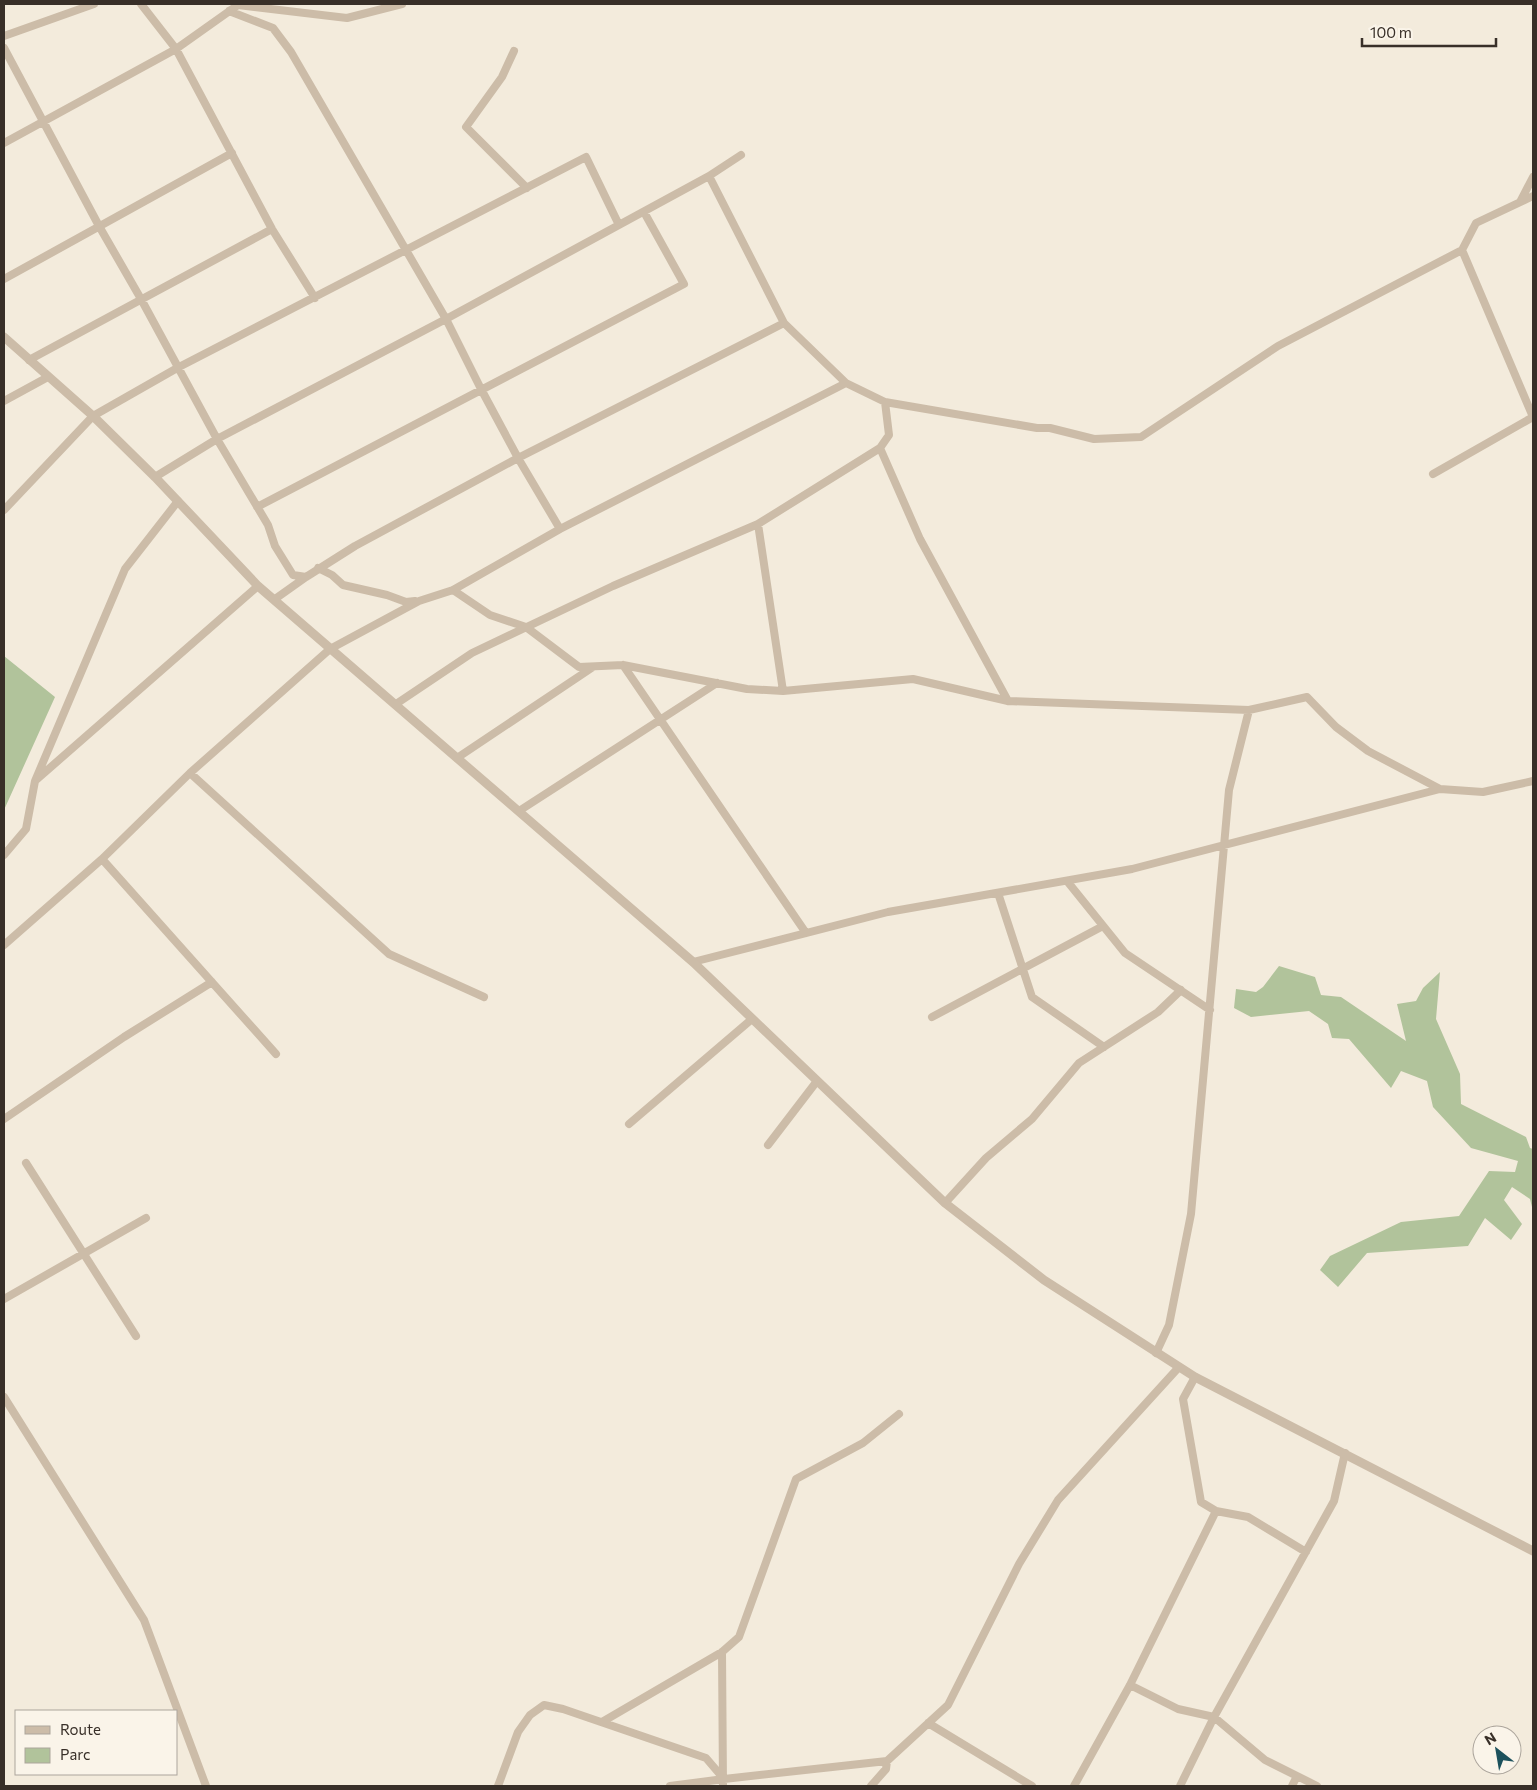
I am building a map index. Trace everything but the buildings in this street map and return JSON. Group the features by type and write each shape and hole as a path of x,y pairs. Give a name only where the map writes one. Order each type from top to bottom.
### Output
{"street":[{"path":"4,36 94,4"},
{"path":"141,4 176,49 272,229 315,298"},
{"path":"4,143 176,49 238,5 348,18 402,4"},
{"path":"229,11 273,28 291,52 446,319 481,390 560,529"},
{"path":"4,48 41,122 179,367 217,439 268,525 275,546 293,575 306,577"},
{"path":"514,52 502,76 466,127 527,188"},
{"path":"4,279 232,153"},
{"path":"155,477 217,439 446,319 644,212 709,176 742,154"},
{"path":"4,510 93,416 179,367 586,156 618,225"},
{"path":"709,176 784,323 846,383 885,402 1037,428 1050,428 1094,439 1141,437 1278,346 1462,250 1476,223 1533,196"},
{"path":"1520,202 1533,177"},
{"path":"257,507 684,284 644,212"},
{"path":"29,360 272,229"},
{"path":"1433,474 1533,417 1462,250"},
{"path":"275,599 318,568 518,458 784,323"},
{"path":"4,337 93,416 155,477 258,586 693,962 944,1203 1044,1280 1195,1377 1346,1453 1533,1551"},
{"path":"4,401 48,377"},
{"path":"4,945 102,859 190,773 330,650 419,601 453,590 560,529 846,383"},
{"path":"396,704 472,653 613,586 758,524 880,448 889,435 885,402"},
{"path":"880,448 920,539 1008,701"},
{"path":"4,855 26,829 35,781 125,569 178,502"},
{"path":"758,524 783,691"},
{"path":"318,568 332,575 343,585 387,595 406,602 419,601"},
{"path":"35,781 258,586"},
{"path":"453,590 490,615 526,627 579,667 623,664 747,690 783,691 913,678 1008,701 1249,710 1307,697 1336,727 1368,751 1440,788"},
{"path":"623,664 806,933"},
{"path":"458,758 595,666"},
{"path":"519,811 717,683"},
{"path":"1156,1352 1169,1325 1191,1214 1229,790 1249,710"},
{"path":"190,773 388,954 484,997"},
{"path":"693,962 888,912 1132,869 1440,788 1483,792 1533,781"},
{"path":"102,859 276,1054"},
{"path":"1066,881 1124,953 1210,1010"},
{"path":"998,893 1032,998 1104,1047"},
{"path":"932,1017 1103,926"},
{"path":"4,1119 124,1037 212,982"},
{"path":"944,1203 986,1158 1032,1119 1080,1063 1158,1012 1180,990"},
{"path":"629,1124 752,1019"},
{"path":"768,1145 817,1081"},
{"path":"26,1162 136,1336"},
{"path":"4,1299 146,1218"},
{"path":"670,1786 723,1783 887,1761 948,1705 1019,1564 1058,1500 1179,1367"},
{"path":"1195,1377 1183,1399 1201,1502 1216,1511 1248,1516 1306,1552"},
{"path":"4,1397 6,1406 144,1620 178,1710"},
{"path":"602,1722 722,1652 739,1636 796,1479 863,1443 899,1414"},
{"path":"1180,1786 1214,1717 1334,1501 1346,1453"},
{"path":"1074,1786 1130,1685 1216,1511"},
{"path":"722,1652 723,1783"},
{"path":"1130,1685 1178,1709 1214,1717 1265,1760 1317,1786"},
{"path":"498,1786 518,1732 530,1715 544,1705 563,1709 706,1758 723,1783"},
{"path":"178,1711 206,1786"},
{"path":"928,1723 1032,1786"},
{"path":"871,1786 886,1769 887,1761"},
{"path":"1292,1786 1297,1776"}],"green space":[{"path":"4,656 55,697 4,810"},
{"path":"1279,966 1315,977 1321,995 1341,997 1406,1041 1397,1004 1416,1001 1423,988 1440,972 1436,1019 1460,1074 1461,1104 1526,1137 1530,1148 1533,1149 1533,1211 1530,1199 1512,1187 1504,1200 1522,1224 1511,1240 1485,1218 1468,1246 1367,1253 1338,1287 1320,1270 1330,1256 1401,1222 1459,1216 1489,1171 1515,1172 1518,1161 1471,1148 1433,1107 1427,1081 1401,1071 1391,1088 1349,1039 1332,1038 1328,1024 1309,1011 1251,1017 1234,1008 1236,989 1256,992 1263,987"}]}
